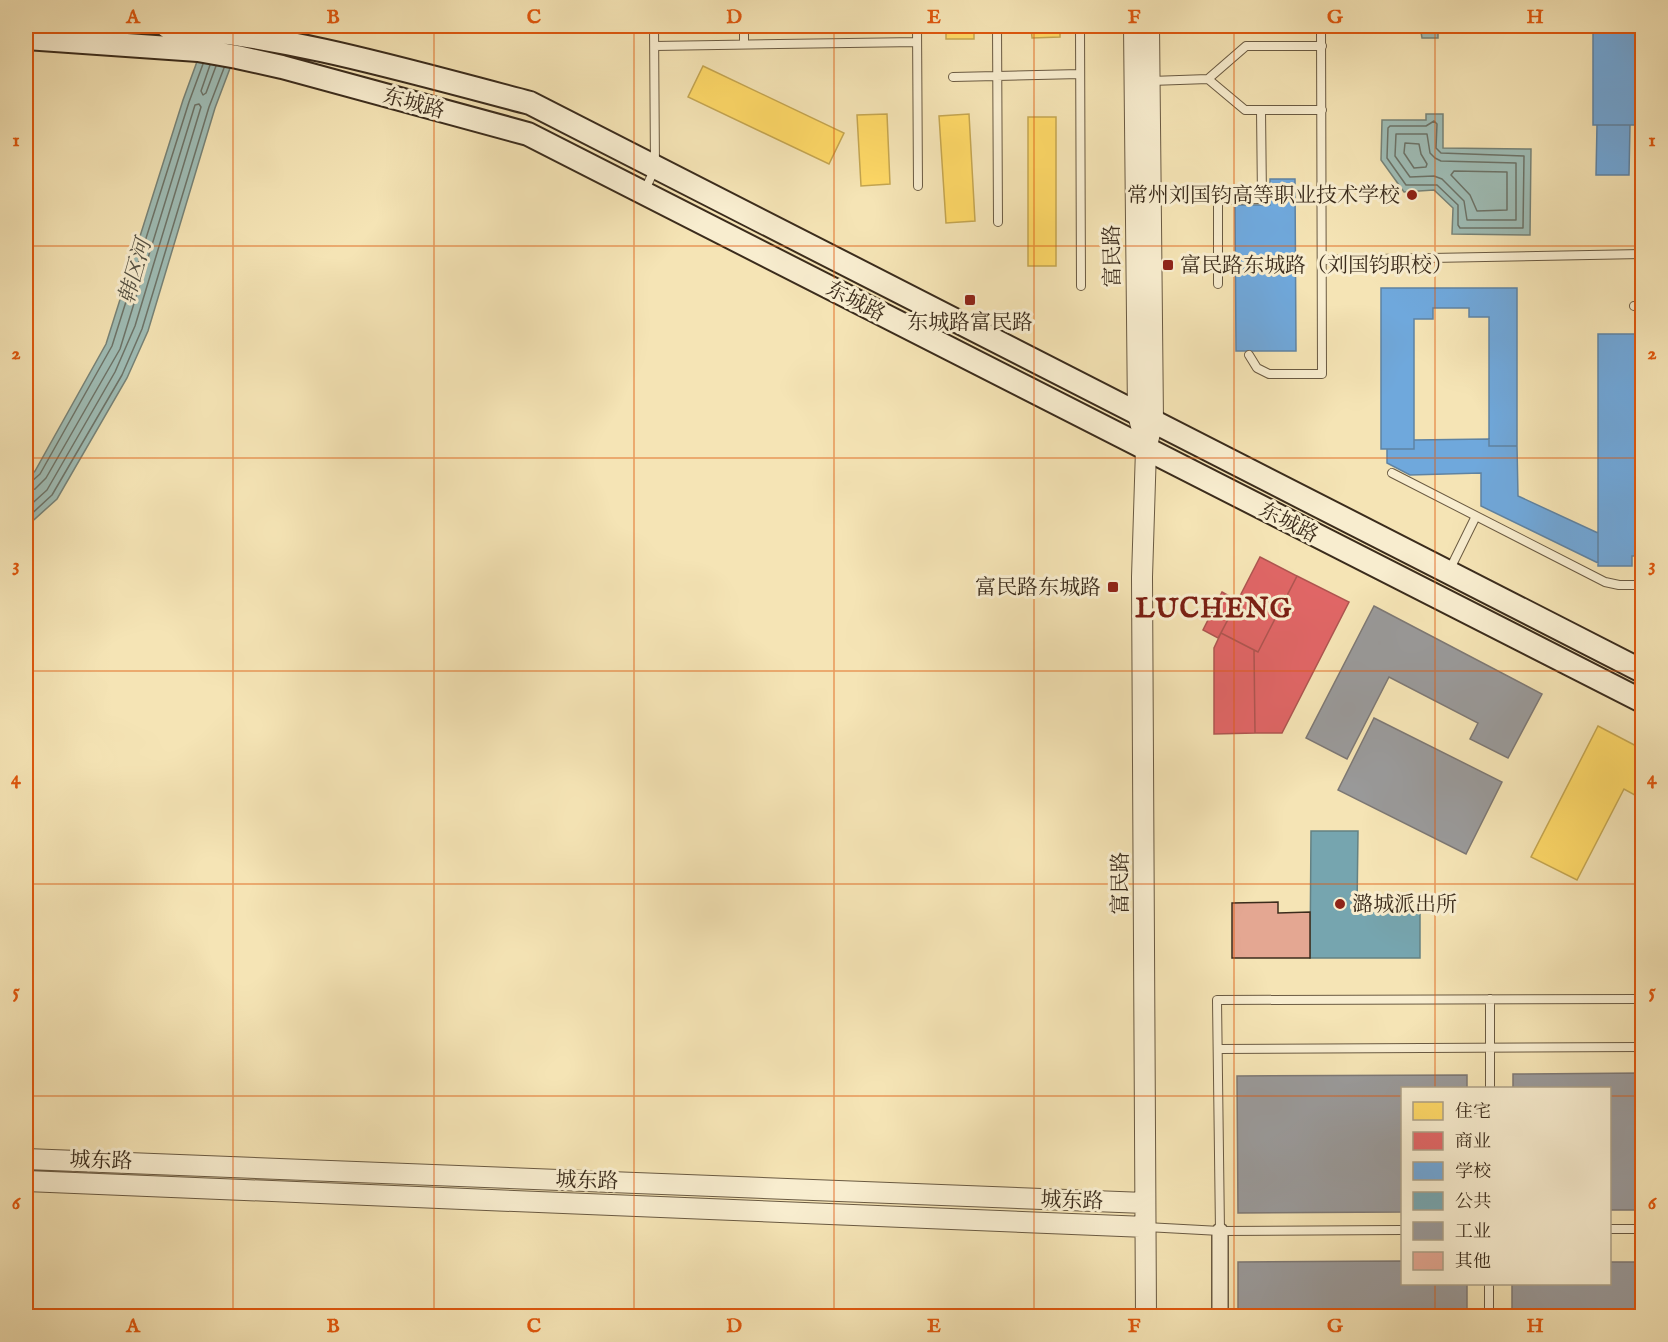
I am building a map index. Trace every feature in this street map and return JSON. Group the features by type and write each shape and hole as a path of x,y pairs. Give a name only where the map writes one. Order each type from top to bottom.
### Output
{"main road":[{"name":"东城路","path":"167,26 204,28 351,56 530,103 1642,671"},
{"name":"东城路","path":"26,38 198,50 237,57 282,67 528,134 1642,701"}],"street":[{"name":"富民路","path":"1134,26 1142,81 1146,449 1142,577 1146,1317"},
{"name":"富民路","path":"1142,81 1149,26"},
{"name":"城东路","path":"26,1159 1145,1203"},
{"name":"城东路","path":"26,1180 1146,1227"},
{"path":"1220,1231 1220,1317"}],"lane":[{"path":"643,193 656,168 654,26"},
{"path":"744,26 744,44"},
{"path":"917,26 918,186"},
{"path":"997,26 998,222"},
{"path":"1080,26 1082,286"},
{"path":"1249,355 1257,368 1269,374 1322,374 1322,26"},
{"path":"655,46 917,42"},
{"path":"1142,81 1208,79 1246,46 1322,46"},
{"path":"953,77 1080,74"},
{"path":"1208,79 1245,110 1322,110"},
{"path":"1218,284 1218,200 1262,199 1261,110"},
{"path":"1322,260 1642,254"},
{"path":"1392,473 1605,582 1619,585 1642,585"},
{"path":"1449,572 1476,516"},
{"path":"1490,999 1490,1087"},
{"path":"1220,1231 1217,1000 1642,999"},
{"path":"1218,1049 1642,1047"},
{"path":"1146,1227 1220,1231 1401,1230"},
{"path":"1611,1229 1642,1229"},
{"path":"1490,1285 1490,1317"}],"water":[{"name":"韩区河","path":"210,26 246,26 215,108 148,331 127,378 57,499 26,527 26,480 35,471 106,344 183,100"},
{"path":"1389,26 1438,26 1438,38 1422,38 1421,32 1393,31"},
{"path":"1426,114 1443,114 1443,148 1531,149 1530,235 1452,234 1453,208 1434,190 1404,192 1381,160 1382,120 1426,120"}],"building: 住宅":[{"path":"691,26 719,26 720,33 691,33"},
{"path":"776,26 804,26 804,31 776,31"},
{"path":"862,26 889,26 889,33 862,33"},
{"path":"946,26 974,26 974,39 946,39"},
{"path":"1031,26 1060,26 1060,37 1032,38"},
{"path":"703,66 844,133 829,164 688,97"},
{"path":"887,114 890,184 861,186 857,115"},
{"path":"969,114 975,221 946,223 939,116"},
{"path":"1028,117 1056,117 1056,266 1028,266"},
{"path":"1598,726 1642,749 1642,799 1624,789 1577,880 1531,857"}],"building: 商业":[{"path":"1260,557 1297,576 1258,652 1221,633"},
{"path":"1297,576 1349,602 1282,733 1255,733 1254,650 1258,652"},
{"path":"1222,592 1238,601 1218,638 1203,630"},
{"path":"1221,633 1254,650 1255,733 1214,734 1214,648"}],"building: 学校":[{"path":"1593,26 1640,26 1640,125 1593,125"},
{"path":"1640,29 1642,29 1642,111 1640,111"},
{"path":"1597,125 1630,125 1629,175 1596,175"},
{"path":"1270,179 1295,179 1296,351 1236,351 1235,205 1270,205"},
{"path":"1381,288 1517,288 1517,446 1489,446 1489,317 1469,317 1469,308 1433,308 1433,319 1414,319 1414,449 1381,449"},
{"path":"1598,334 1642,334 1642,556 1632,556 1632,566 1598,566"},
{"path":"1489,439 1489,446 1517,446 1518,496 1598,533 1598,563 1481,506 1481,473 1410,475 1387,463 1387,449 1414,449 1414,440"}],"building: 公共":[{"path":"1311,831 1358,831 1357,910 1420,911 1420,958 1310,958"}],"building: 工业":[{"path":"1374,606 1542,694 1508,758 1470,739 1478,723 1389,677 1347,759 1306,738"},
{"path":"1374,718 1502,782 1466,854 1338,790"},
{"path":"1642,1073 1642,1210 1611,1210 1611,1087 1513,1087 1513,1074"},
{"path":"1467,1075 1467,1087 1401,1087 1401,1212 1238,1213 1237,1076"},
{"path":"1401,1261 1401,1285 1467,1285 1467,1316 1238,1316 1238,1262"},
{"path":"1611,1262 1642,1262 1642,1316 1512,1316 1512,1285 1611,1285"}],"building: 其他":[{"path":"1278,902 1278,913 1310,912 1310,958 1232,958 1232,903"}],"place":[{"name":"常州刘国钧高等职业技术学校","path":"1412,195"},
{"name":"富民路东城路（刘国钧职校）","path":"1168,265"},
{"name":"东城路富民路","path":"970,300"},
{"name":"富民路东城路","path":"1113,587"},
{"name":"潞城派出所","path":"1340,904"}],"district":[{"name":"LUCHENG","path":"1214,608"}]}
